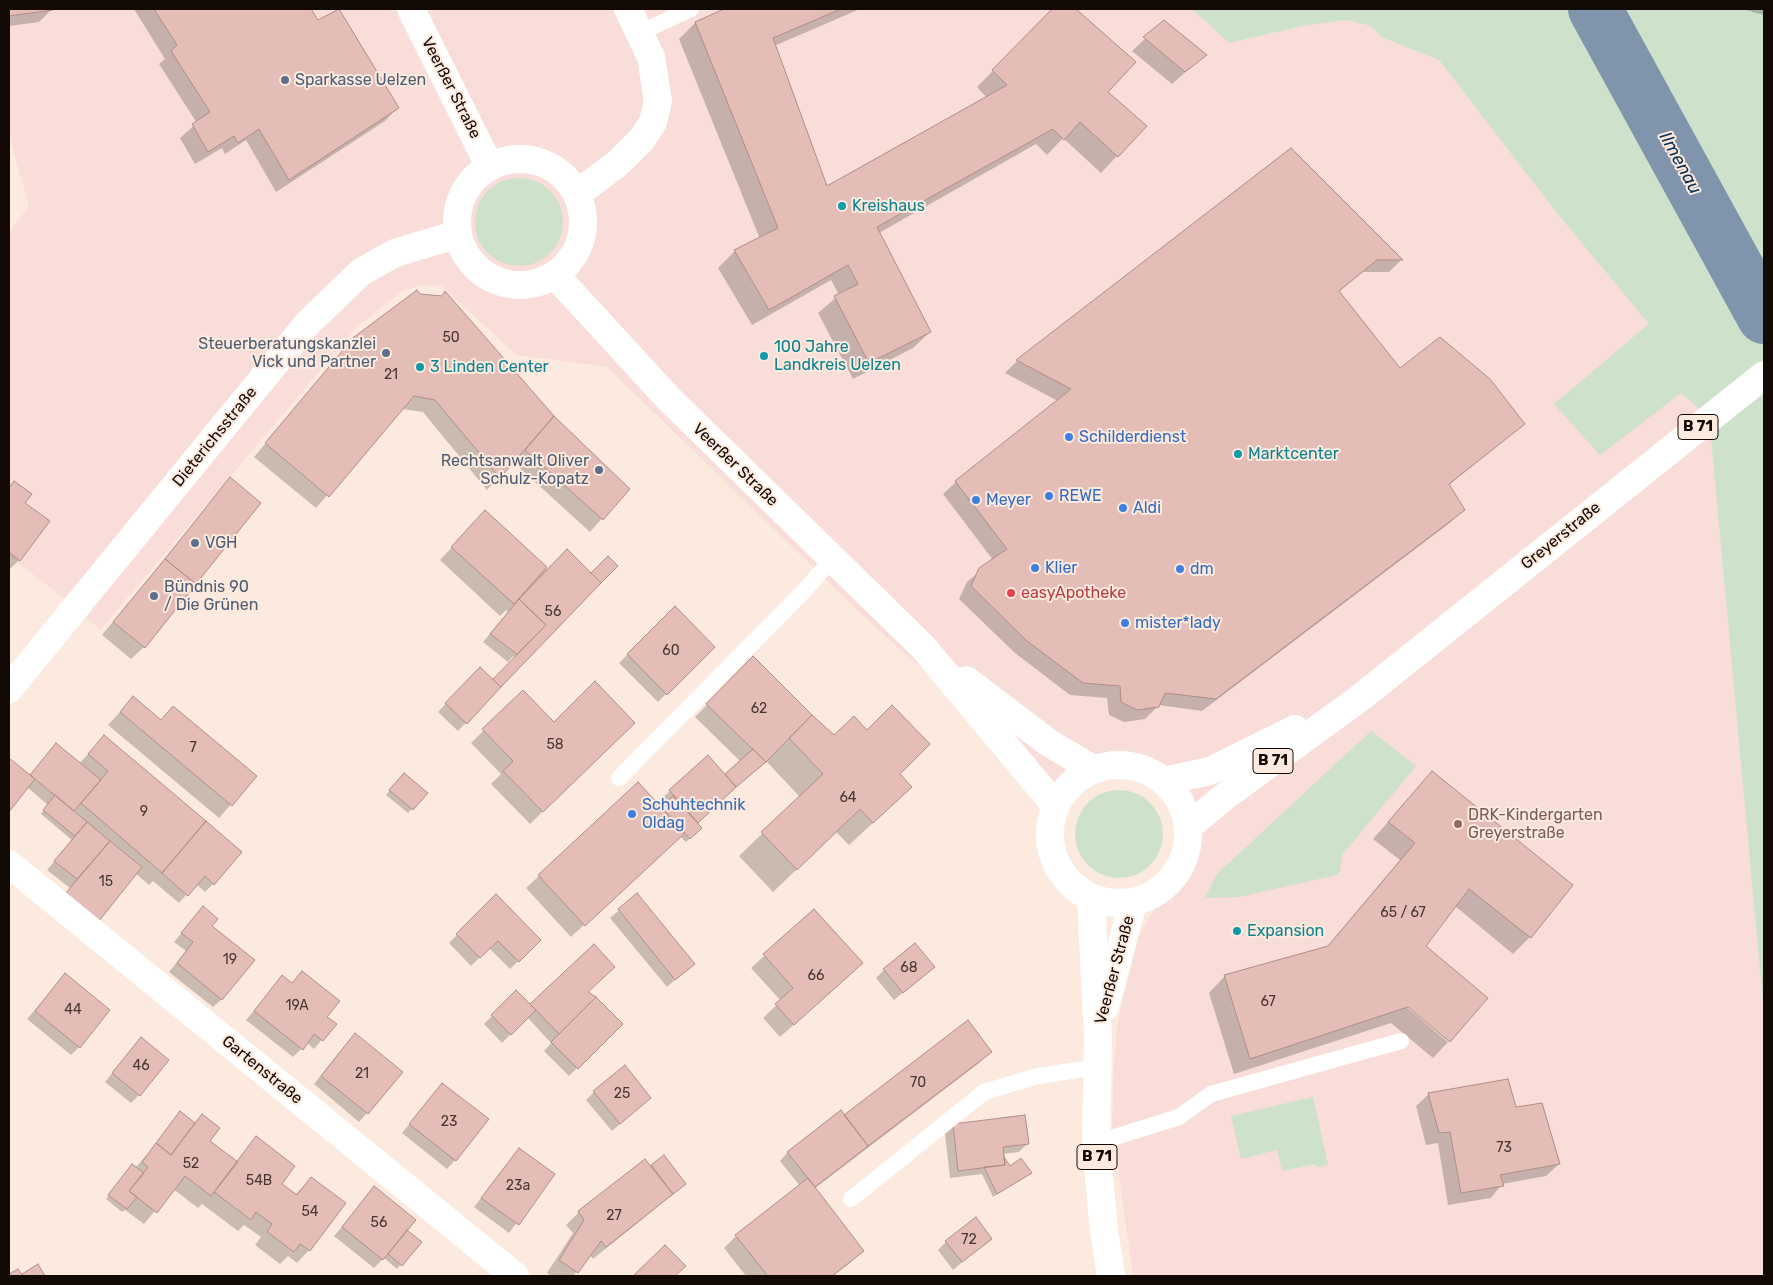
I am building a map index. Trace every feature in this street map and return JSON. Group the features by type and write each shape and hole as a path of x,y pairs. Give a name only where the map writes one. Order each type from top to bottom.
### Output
{"street":[{"name":"Veerßer Straße","path":"411,9 490,167"},
{"path":"577,194 618,163 642,139 653,122 658,101 651,57 634,21"},
{"path":"518,159 533,160 559,172 577,194 583,212 583,230 578,248 569,263 555,275 542,282 527,286 496,281 482,273 471,263 463,250 458,234 457,219 460,203 467,188 490,167 518,159"},
{"name":"Dieterichsstraße","path":"9,688 308,323 361,272 395,252 458,234"},
{"name":"Veerßer Straße","path":"555,275 668,398 923,647 1055,805"},
{"name":"Greyerstraße","path":"1188,827 1224,797 1360,698 1764,374"},
{"name":"Veerßer Straße","path":"923,647 1049,743 1093,769"},
{"name":"Greyerstraße","path":"1164,781 1210,771 1360,698"},
{"path":"1111,764 1130,765 1148,770 1164,781 1176,794 1184,810 1188,827 1187,847 1176,872 1168,882 1152,895 1133,902 1112,903 1091,898 1075,888 1062,875 1054,859 1049,841 1050,823 1055,805 1064,790 1077,778 1093,769 1111,764"},
{"name":"Gartenstraße","path":"9,864 515,1276"},
{"name":"Veerßer Straße","path":"1091,898 1098,1038"},
{"name":"Veerßer Straße","path":"1111,1276 1104,1232 1096,1144 1095,1067 1098,1038 1133,902"}],"lane":[{"path":"634,21 691,9"},
{"path":"619,778 805,590 832,559"},
{"path":"1096,1144 1179,1117 1212,1094 1401,1041"},
{"path":"851,1199 984,1092 1034,1077 1095,1067"}],"shaded area":[{"path":"9,9 1192,9 1229,43 1303,26 1346,20 1371,26 1381,37 1439,60 1556,212 1649,324 1709,417 1764,1014 1764,1276 1133,1276 1112,1126 1114,1059 1118,1021 1138,938 1157,904 1176,890 1191,871 1198,850 1198,825 1192,804 1178,781 1158,765 1134,755 1108,754 1081,764 1061,779 1054,788 861,614 607,367 517,355 441,286 423,285 403,290 357,327 100,630 70,603 9,556 9,233 29,206 9,134"}],"green space":[{"path":"1192,9 1764,9 1764,1014 1709,417 1681,393 1600,455 1554,404 1649,324 1556,212 1439,60 1381,37 1371,26 1346,20 1303,26 1229,43"},
{"path":"519,178 536,181 544,185 556,197 560,205 563,222 560,239 556,247 544,259 536,263 519,266 502,263 494,259 482,247 478,239 475,222 478,205 482,197 494,185 502,181"},
{"path":"1371,731 1416,766 1342,855 1340,871 1337,875 1239,897 1205,898 1216,875"},
{"path":"1119,790 1136,794 1150,803 1159,817 1163,834 1159,851 1150,865 1136,874 1119,878 1102,874 1088,865 1079,851 1075,834 1079,817 1088,803 1102,794"},
{"path":"1313,1097 1328,1165 1316,1167 1315,1164 1282,1171 1277,1150 1241,1159 1231,1116"}],"building":[{"path":"9,9 53,9 53,10 9,16"},
{"name":"Sparkasse Uelzen","path":"154,9 311,9 318,20 339,9 399,108 289,180 259,129 238,143 234,136 208,152 192,124 210,112 171,51 177,45"},
{"name":"Kreishaus","path":"724,9 841,9 773,38 827,186 1007,85 992,70 1052,9 1076,9 1136,62 1108,92 1147,126 1118,157 1080,122 1064,140 1053,129 877,227 931,332 869,363 834,296 858,284 848,265 769,310 734,250 778,228 695,22"},
{"path":"1164,20 1207,55 1185,72 1143,37"},
{"name":"Marktcenter","path":"1291,148 1403,260 1377,260 1339,291 1400,368 1440,337 1490,379 1525,424 1449,484 1465,510 1216,699 1165,693 1159,707 1137,710 1121,702 1120,686 1083,683 1027,641 971,586 979,568 1007,549 955,481 1071,389 1016,360"},
{"name":"3 Linden Center","path":"417,290 420,294 442,296 445,291 554,416 500,478 435,400 414,396 329,497 265,443 354,337"},
{"path":"554,416 630,489 603,520 525,450"},
{"path":"230,477 261,503 196,584 165,559"},
{"path":"14,481 32,494 25,503 50,521 20,561 9,552 9,488"},
{"path":"485,510 547,567 514,604 451,547"},
{"path":"567,549 601,583 501,687 493,679 546,625 519,599"},
{"path":"608,556 618,566 601,583 591,573"},
{"path":"165,559 196,584 145,648 113,622"},
{"path":"519,599 546,625 517,654 490,634"},
{"path":"675,606 715,647 667,695 627,654"},
{"path":"753,656 812,715 766,762 706,704"},
{"path":"480,667 501,687 467,724 445,703"},
{"path":"595,681 635,723 543,812 503,771 513,761 482,729 523,690 554,722"},
{"path":"133,696 161,720 173,706 257,776 232,806 120,712"},
{"path":"892,705 930,744 900,774 912,787 873,823 860,809 797,870 761,832 823,774 789,738 812,715 834,735 854,716 867,730"},
{"path":"104,735 206,821 162,873 81,803 108,771 88,754"},
{"path":"56,743 101,780 74,811 30,775"},
{"path":"753,749 766,762 736,787 725,774"},
{"path":"708,755 736,787 698,823 669,790"},
{"path":"9,758 35,779 9,812"},
{"path":"1432,771 1573,885 1531,938 1469,889 1426,946 1488,998 1450,1042 1408,1007 1250,1059 1224,975 1328,946 1415,843 1388,822"},
{"path":"404,773 428,793 413,810 389,790"},
{"path":"638,782 685,833 585,926 538,875"},
{"path":"55,795 87,822 75,836 43,810"},
{"path":"673,796 702,828 690,839 661,807"},
{"path":"206,821 242,852 214,885 205,876 188,896 162,873"},
{"path":"87,822 110,841 77,879 54,861"},
{"path":"110,841 142,867 99,921 65,894"},
{"path":"637,893 695,964 675,980 618,909"},
{"path":"496,894 541,940 519,962 498,941 480,958 456,934"},
{"path":"203,906 218,919 212,926 255,960 222,1000 177,963 193,942 181,933"},
{"path":"814,909 863,963 794,1025 775,1004 793,988 763,954"},
{"path":"915,943 935,967 903,993 883,969"},
{"path":"594,944 615,967 588,992 596,997 559,1034 530,1004"},
{"path":"302,971 340,1001 327,1017 337,1024 323,1041 314,1034 303,1050 254,1011 282,975 292,983"},
{"path":"65,973 110,1010 80,1048 35,1011"},
{"path":"516,990 536,1010 511,1035 491,1015"},
{"path":"596,997 623,1024 578,1069 551,1042"},
{"path":"968,1020 992,1052 868,1146 844,1115"},
{"path":"355,1033 403,1072 368,1114 321,1076"},
{"path":"141,1037 169,1060 140,1096 112,1073"},
{"path":"625,1065 651,1098 620,1124 593,1091"},
{"path":"1508,1079 1516,1107 1542,1103 1560,1164 1500,1175 1504,1186 1461,1193 1450,1132 1439,1133 1428,1093"},
{"path":"442,1083 489,1119 456,1161 409,1124"},
{"path":"841,1110 868,1146 815,1187 787,1152"},
{"path":"180,1111 195,1123 171,1155 156,1143"},
{"path":"202,1114 220,1128 210,1141 238,1162 211,1196 185,1176 157,1213 129,1191 148,1167 142,1162 156,1143 171,1155"},
{"path":"1025,1115 1029,1144 1003,1147 1005,1165 958,1171 953,1124"},
{"path":"256,1136 295,1166 282,1184 297,1195 311,1177 346,1203 310,1251 300,1244 294,1252 267,1232 272,1224 256,1212 251,1220 214,1192"},
{"path":"519,1148 555,1174 519,1225 481,1198"},
{"path":"664,1155 686,1184 673,1194 651,1165"},
{"path":"1004,1157 1010,1166 1021,1158 1032,1173 997,1194 984,1167 1005,1165"},
{"path":"645,1159 673,1194 606,1247 601,1241 578,1273 559,1260 584,1220 578,1211"},
{"path":"132,1164 144,1173 129,1191 137,1197 127,1209 108,1195"},
{"path":"808,1178 864,1251 832,1276 768,1276 735,1235"},
{"path":"374,1186 416,1220 383,1260 342,1227"},
{"path":"976,1217 992,1239 962,1262 945,1241"},
{"path":"407,1230 422,1242 402,1266 388,1254"},
{"path":"665,1245 686,1266 675,1276 633,1276"},
{"path":"38,1264 45,1276 23,1276 22,1274"},
{"path":"18,1269 23,1276 9,1276 9,1274"}],"waterway":[{"name":"Ilmenau","path":"1595,9 1764,317"}],"place":[{"name":"Sparkasse Uelzen","path":"285,80"},
{"name":"Kreishaus","path":"842,206"},
{"name":"Steuerberatungskanzlei Vick und Partner","path":"386,353"},
{"name":"100 Jahre Landkreis Uelzen","path":"764,356"},
{"name":"3 Linden Center","path":"420,367"},
{"name":"Schilderdienst","path":"1069,437"},
{"name":"Marktcenter","path":"1238,454"},
{"name":"Rechtsanwalt Oliver Schulz-Kopatz","path":"599,470"},
{"name":"REWE","path":"1049,496"},
{"name":"Meyer","path":"976,500"},
{"name":"Aldi","path":"1123,508"},
{"name":"VGH","path":"195,543"},
{"name":"Klier","path":"1035,568"},
{"name":"dm","path":"1180,569"},
{"name":"easyApotheke","path":"1011,593"},
{"name":"Bündnis 90 / Die Grünen","path":"154,596"},
{"name":"mister*lady","path":"1125,623"},
{"name":"Schuhtechnik Oldag","path":"632,814"},
{"name":"DRK-Kindergarten Greyerstraße","path":"1458,824"},
{"name":"Expansion","path":"1237,931"}]}
